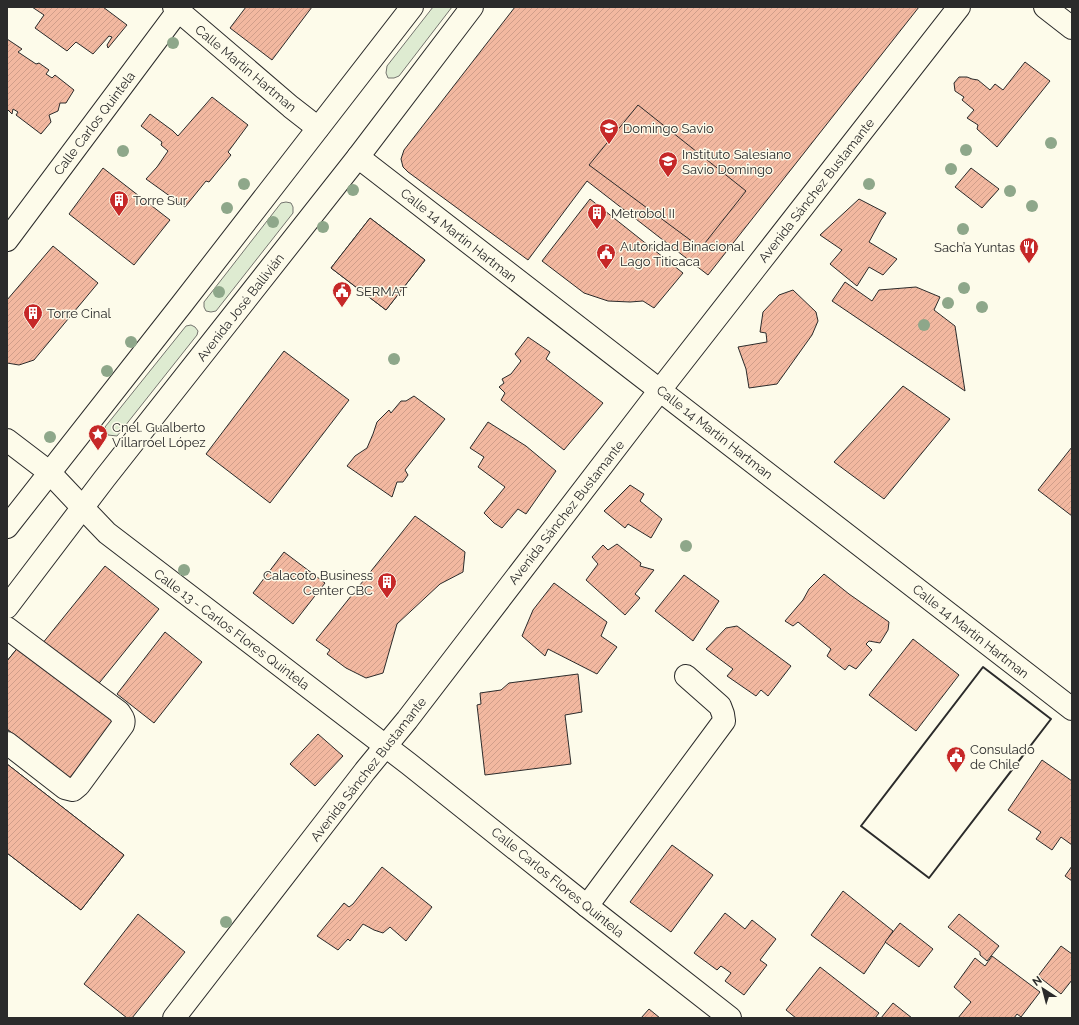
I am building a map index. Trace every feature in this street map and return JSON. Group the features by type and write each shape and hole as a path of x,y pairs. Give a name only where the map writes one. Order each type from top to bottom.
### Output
{"street":[{"path":"7,527 412,7"},
{"name":"Avenida José Ballivián","path":"7,607 105,478 358,157 472,7"},
{"name":"Avenida Sánchez Bustamante","path":"174,1018 660,390 959,7"},
{"path":"1045,7 1072,28"},
{"name":"Calle Martin Hartman","path":"178,8 291,107 318,128"},
{"name":"Calle Carlos Quintela","path":"7,240 178,8"},
{"name":"Calle 14 Martin Hartman","path":"358,157 1072,709"},
{"name":"Calle 13 - Carlos Flores Quintela","path":"7,440 49,472 113,538 386,746"},
{"path":"7,628 119,712 124,722 79,785 73,790 65,788 7,743"},
{"path":"587,906 724,721 720,706 686,676"},
{"name":"Calle Carlos Flores Quintela","path":"386,746 730,1018"}],"green space":[{"path":"433,7 452,7 399,76 388,78 386,73 387,66"},
{"path":"281,203 291,203 293,213 216,311 206,311 204,302"},
{"path":"191,325 198,331 197,335 117,436 108,435 105,427 186,326"}],"building":[{"path":"32,7 103,7 127,25 108,48 107,45 112,37 109,36 93,54 76,42 67,51 35,28 44,15"},
{"path":"246,7 312,7 272,60 230,28"},
{"name":"Domingo Savio","path":"515,7 919,7 708,275 587,181 528,260 403,167 401,159 404,150"},
{"path":"7,39 22,49 18,52 36,64 39,63 49,70 46,74 52,78 55,75 74,90 66,103 60,103 58,111 49,115 51,122 41,134 16,115 18,112 13,109 12,114 7,109"},
{"path":"1025,62 1050,81 997,147 977,129 978,125 967,118 974,110 962,100 964,97 955,91 954,83 959,77 967,77 978,80 990,90 995,84 1003,90"},
{"path":"212,97 248,125 228,152 231,155 209,182 206,181 185,207 146,179 157,167 168,151 161,145 162,142 141,126 150,114 178,136"},
{"name":"Instituto Salesiano Savio Domingo","path":"638,105 746,191 701,248 589,165"},
{"name":"Torre Sur","path":"103,168 170,220 134,265 69,214"},
{"path":"971,168 999,189 982,208 955,187"},
{"name":"Metrobol II","path":"590,199 683,273 654,308 643,301 608,301 584,293 542,261"},
{"path":"859,199 886,213 869,242 897,259 883,275 869,267 857,286 830,264 842,250 820,235"},
{"path":"370,218 425,260 386,310 331,268"},
{"path":"370,218 425,260 386,310 331,268"},
{"name":"Torre Cinal","path":"53,246 98,283 34,360 19,365 7,363 7,300"},
{"path":"845,282 872,301 879,290 916,287 940,297 934,310 955,326 965,391 832,301"},
{"path":"793,290 816,312 818,321 812,335 777,384 749,388 746,369 738,347 767,342 766,333 760,332 763,312 779,295"},
{"path":"528,337 550,352 546,359 603,403 564,450 501,400 505,393 499,387 504,383 502,379 511,374 521,361 515,354"},
{"path":"284,351 349,400 270,503 206,454"},
{"path":"903,386 950,419 884,499 834,462"},
{"path":"414,396 445,419 405,470 408,475 403,482 397,482 392,497 347,466 355,456 367,448 377,422 389,410 391,413 401,401 406,401"},
{"path":"488,422 526,446 556,471 526,514 518,509 502,528 494,523 484,513 505,487 478,467 484,457 470,448"},
{"path":"1072,447 1072,516 1038,490"},
{"path":"630,485 644,494 640,501 662,519 651,538 628,524 625,528 604,511"},
{"name":"Calacoto Business Center CBC","path":"415,516 465,552 463,572 440,584 397,624 383,673 366,678 346,668 327,654 330,650 316,640"},
{"path":"617,544 641,563 640,566 654,570 635,594 640,598 625,615 586,580 598,564 592,557 603,545 608,550"},
{"path":"284,552 325,583 293,624 253,593"},
{"path":"105,566 159,609 96,687 42,644"},
{"path":"824,574 849,594 889,622 888,630 880,643 869,641 866,644 872,650 856,669 849,665 845,670 827,656 831,649 798,622 793,626 785,621 803,600 809,589"},
{"path":"684,575 719,601 693,641 655,611"},
{"path":"554,583 607,622 601,636 617,647 597,674 548,649 545,656 522,636 533,610"},
{"path":"737,626 791,666 768,696 761,690 756,696 727,676 733,669 706,649 726,628"},
{"path":"165,632 202,662 154,723 117,694"},
{"path":"913,639 959,675 916,731 869,695"},
{"path":"20,645 115,719 70,778 7,729 7,661"},
{"path":"20,645 115,719 70,778 7,729 7,661"},
{"path":"578,674 582,712 565,715 571,764 485,775 477,705 481,704 480,693 501,690 509,683"},
{"path":"318,734 343,756 315,786 290,764"},
{"path":"1042,760 1072,781 1072,845 1061,837 1052,850 1036,839 1041,832 1008,810"},
{"path":"7,764 124,855 81,910 7,853"},
{"path":"7,764 124,855 81,910 7,853"},
{"path":"672,845 713,875 671,932 630,902"},
{"path":"1072,866 1072,881 1065,876"},
{"path":"382,867 432,907 406,941 390,927 383,933 363,924 350,941 348,939 338,950 317,936 344,903 349,907 353,904"},
{"path":"843,891 893,931 864,974 811,935"},
{"path":"725,913 745,929 752,920 776,939 760,960 767,965 744,995 725,981 731,973 721,966 717,970 694,953"},
{"path":"138,914 185,952 132,1018 127,1018 84,984"},
{"path":"959,914 999,946 987,961 980,955 980,952 948,927"},
{"path":"900,923 933,949 919,967 885,942"},
{"path":"1061,946 1072,954 1072,980 1061,994 1038,976"},
{"path":"992,956 1040,992 1021,1017 1017,1014 1014,1018 958,1018 971,1002 954,987 975,958 985,966"},
{"path":"820,967 879,1013 875,1018 796,1018 786,1010"},
{"path":"893,1003 912,1018 881,1018"},
{"path":"649,1009 660,1018 641,1018"}],"wall":[{"path":"983,667 1051,719 929,878 861,826 983,667"}],"place":[{"name":"Domingo Savio","path":"609,145"},
{"name":"Instituto Salesiano Savio Domingo","path":"668,178"},
{"name":"Torre Sur","path":"119,217"},
{"name":"Metrobol II","path":"597,230"},
{"name":"Sach’a Yuntas","path":"1029,264"},
{"name":"Autoridad Binacional Lago Titicaca","path":"606,270"},
{"name":"SERMAT","path":"342,308"},
{"name":"Torre Cinal","path":"33,330"},
{"name":"Cnel. Gualberto Villarroel López","path":"98,451"},
{"name":"Calacoto Business Center CBC","path":"387,599"},
{"name":"Consulado de Chile","path":"956,773"}]}
